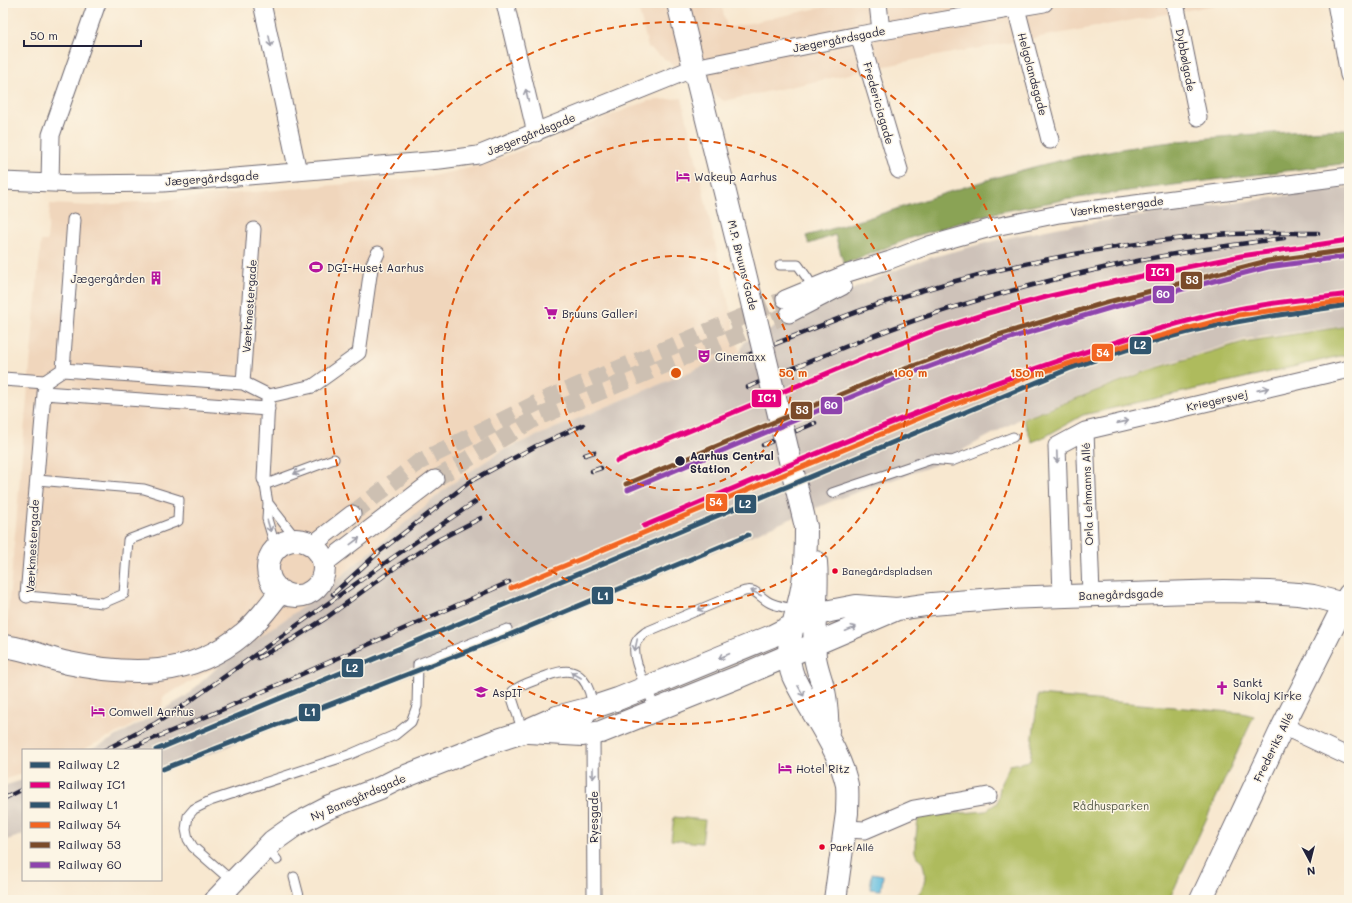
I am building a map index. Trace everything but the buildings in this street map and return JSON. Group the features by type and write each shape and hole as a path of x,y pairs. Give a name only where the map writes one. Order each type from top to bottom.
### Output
{"street":[{"path":"50,183 51,135 97,3"},
{"path":"262,3 298,172"},
{"path":"505,3 536,133"},
{"name":"M.P. Bruuns Gade","path":"678,3 806,527 816,558 817,590 801,617"},
{"path":"878,3 881,31"},
{"name":"Jægergårdsgade","path":"3,181 50,183 163,183 440,160 478,155 536,133 694,68 881,31 967,10 1016,8 1044,3"},
{"name":"Dybbølgade","path":"1175,3 1198,117"},
{"path":"1336,3 1349,75"},
{"name":"Helgolandsgade","path":"1016,8 1050,140"},
{"name":"Fredericiagade","path":"859,35 899,170"},
{"name":"Værkmestergade","path":"890,260 851,282 787,306 812,288 848,273 890,260 929,245 1024,220 1059,214 1349,176"},
{"path":"44,387 63,370 74,220"},
{"name":"Værkmestergade","path":"243,384 254,229"},
{"path":"3,379 44,387 268,402 313,386 359,353 371,268 378,253"},
{"name":"Kriegersvej","path":"1085,431 1349,369"},
{"path":"63,370 243,384 268,402"},
{"name":"Værkmestergade","path":"27,596 44,387"},
{"path":"264,482 268,402"},
{"name":"Orla Lehmanns Allé","path":"1062,596 1057,446 1085,431 1091,594"},
{"path":"324,564 435,480"},
{"path":"305,542 352,514"},
{"path":"290,541 305,542 318,550 324,564 320,582 307,593 298,595 281,591 273,582 269,571 271,556 282,544 290,541"},
{"path":"3,646 68,663 124,671 144,672 177,668 200,660 232,643 257,621 281,591"},
{"name":"Banegårdsgade","path":"801,617 856,606 897,609 963,601 1091,594 1224,591 1269,592 1347,600"},
{"name":"Frederiks Allé","path":"1201,900 1283,726 1347,600"},
{"name":"Banegårdsgade","path":"815,644 897,609"},
{"path":"801,617 815,644 817,666 825,695 829,740"},
{"path":"801,617 788,655 789,666 798,686 829,740 847,786 848,802 835,900"},
{"path":"523,732 557,716 592,708 647,688 772,636 801,617"},
{"path":"523,732 593,734 608,730 815,644"},
{"path":"1283,726 1349,758"},
{"name":"Ny Banegårdsgade","path":"216,900 232,882 272,853 297,824 328,808 380,788 396,780 523,732"},
{"name":"Ryesgade","path":"593,734 594,900"},
{"path":"845,829 866,830 914,809 988,796"}],"lane":[{"path":"780,265 798,265 812,288"},
{"path":"832,493 932,458 952,461 1013,437"},
{"path":"276,549 267,519 268,503 264,482 334,458"},
{"name":"Værkmestergade","path":"27,596 103,603 124,594 128,540 178,520 179,500 144,489 37,480"},
{"path":"268,503 305,542"},
{"path":"656,710 638,669 635,646 638,638 646,632 738,593 749,590 758,593 771,603 801,617"},
{"path":"232,882 193,847 188,839 186,829 188,816 194,810 210,801 349,755 395,735 411,722 417,706 418,664 507,629"},
{"path":"523,732 512,698 513,690 520,686 561,672 572,672 585,681 590,693 592,708 589,719 581,726 551,733"},
{"path":"294,877 300,900"}],"shaded area":[{"path":"637,3 721,3 727,28 842,3 1226,3 914,60 724,101 648,47"},
{"path":"682,98 740,353 718,358 713,362 503,450 450,485 314,599 220,665 163,697 162,707 126,729 84,749 22,749 22,773 3,780 3,669 41,241 47,241 50,204 91,206 428,177 483,165 648,101"},
{"path":"1349,187 1349,325 1246,339 1152,368 1020,419 935,465 835,500 600,600 566,612 433,667 432,666 162,773 162,749 91,749 110,740 185,697 220,665 314,599 450,485 503,450 713,362 718,358 740,353 744,342 896,270 933,257 993,241 1061,227"},
{"path":"22,780 22,835 3,841 3,786"}],"green space":[{"path":"1349,129 1349,163 1063,200 989,214 916,236 844,264 835,235 809,244 806,236 1008,174 1076,157 1178,141"},
{"path":"1349,326 1349,354 1083,415 1046,436 1032,442 1023,419 1150,370 1243,342"},
{"name":"Rådhusparken","path":"1038,695 1242,713 1254,716 1169,900 910,900 922,889 925,878 924,867 915,852 918,817 985,811 997,803 1001,783 1010,765 1030,761"},
{"path":"674,817 705,820 702,843 671,840"}],"water":[{"path":"872,873 883,875 881,890 870,889"}],"tunnel":[{"path":"352,514 419,462 539,402 785,299"},
{"path":"435,479 536,418 789,314"}],"railway":[{"path":"741,358 827,323 879,304 961,279 1003,269 1087,252 1172,239 1254,233 1318,233"},
{"path":"748,387 902,325 1000,294 1068,276 1155,257 1284,238"},
{"path":"763,445 815,423"},
{"path":"333,594 379,552 471,481 536,446 583,425"},
{"path":"585,455 594,452"},
{"path":"592,471 601,468"},
{"path":"107,749 156,723 183,706 392,558 475,502"},
{"path":"258,658 293,639 326,618 399,565 438,540 481,518"},
{"path":"128,749 210,715 509,582"},
{"path":"3,799 22,790"}],"rail line":[{"name":"IC1","path":"617,461 871,355 933,331 988,313 1050,296 1103,284 1241,256 1349,240"},
{"name":"53","path":"626,484 880,378 995,336 1108,302 1267,261 1349,250"},
{"name":"60","path":"628,490 882,384 997,342 1110,308 1268,267 1349,256"},
{"name":"IC1","path":"644,526 914,414 1024,373 1118,341 1218,313 1265,304 1349,294"},
{"name":"54","path":"511,588 927,415 1027,377 1130,344 1239,315 1349,300"},
{"name":"L2","path":"158,749 1071,368 1153,341 1202,329 1265,317 1349,305"},
{"name":"L1","path":"163,769 509,635 748,535"}],"place":[{"name":"Wakeup Aarhus","path":"683,176"},
{"name":"DGI-Huset Aarhus","path":"316,267"},
{"name":"Jægergården","path":"156,278"},
{"name":"Bruuns Galleri","path":"551,313"},
{"name":"Cinemaxx","path":"704,356"},
{"name":"Aarhus Central Station","path":"680,461"},
{"name":"Banegårdspladsen","path":"835,571"},
{"name":"Sankt Nikolaj Kirke","path":"1222,688"},
{"name":"AspIT","path":"481,692"},
{"name":"Comwell Aarhus","path":"98,711"},
{"name":"Hotel Ritz","path":"785,768"},
{"name":"Park Allé","path":"822,847"}]}
